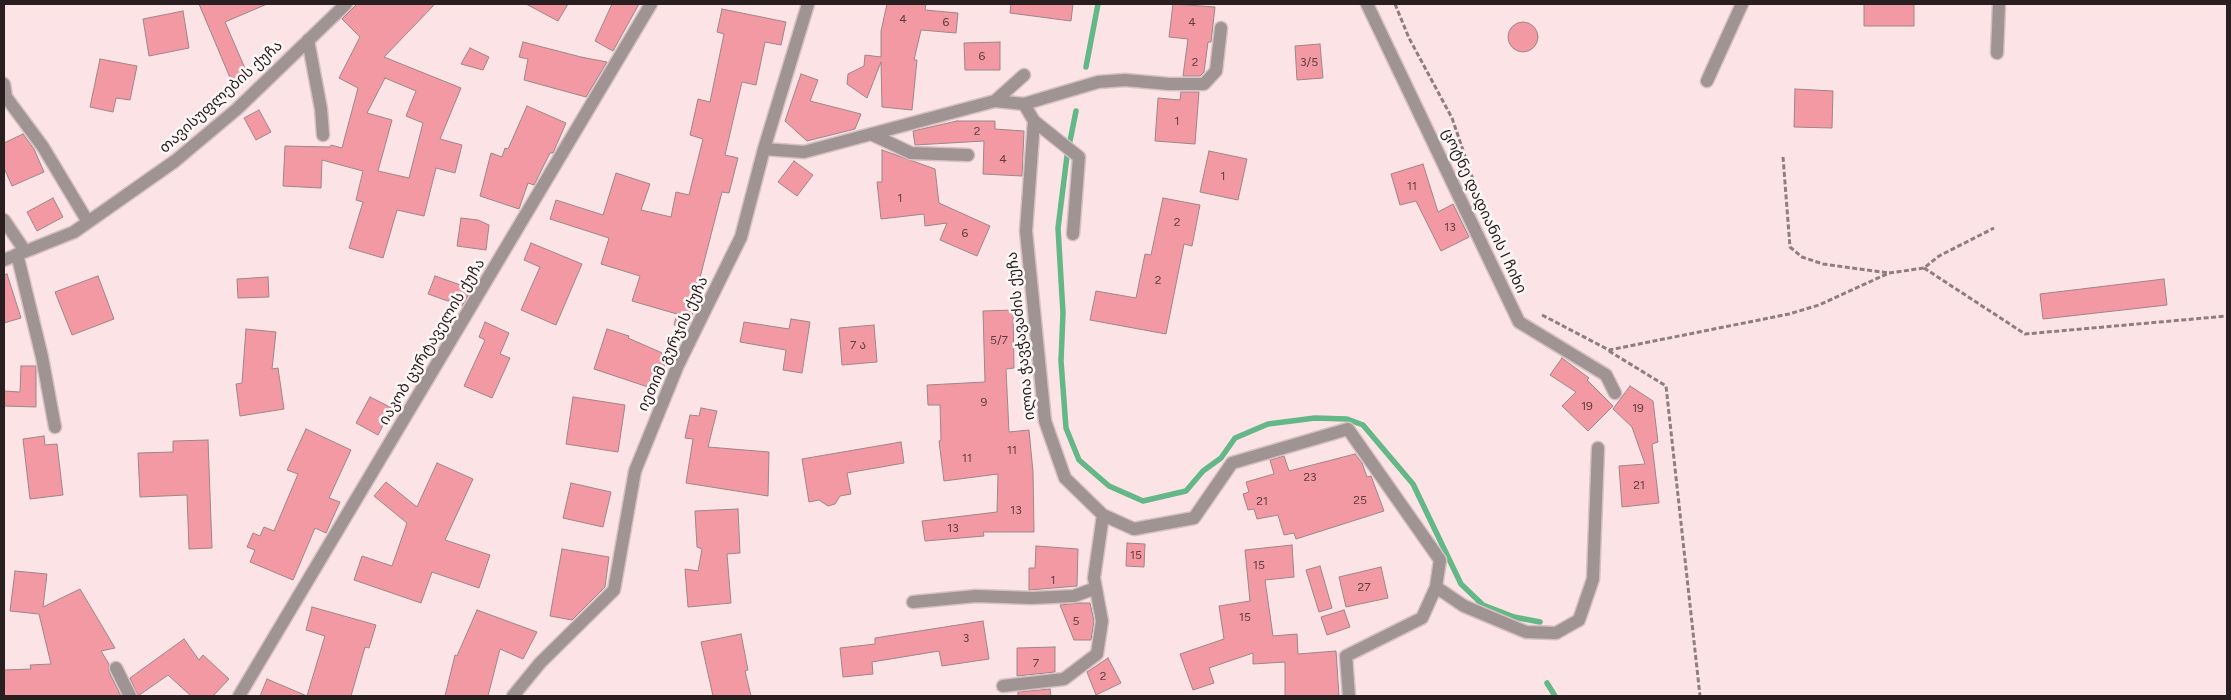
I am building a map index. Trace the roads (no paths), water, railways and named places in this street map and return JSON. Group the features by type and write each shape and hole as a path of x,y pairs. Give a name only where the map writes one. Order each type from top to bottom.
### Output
{"street":[{"name":"თავისუფლების ქუჩა","path":"4,260 74,232 175,161 236,109 346,4"},
{"name":"იაკობ ცურტაველის ქუჩა","path":"239,696 652,4"},
{"name":"იეთიმ გურჯის ქუჩა","path":"512,696 540,663 614,590 635,471 678,365 742,237 764,149 808,4"},
{"name":"ცოტნე დადიანის I ჩიხი","path":"1367,4 1519,322 1606,375 1614,393"},
{"path":"1706,81 1742,4"},
{"path":"1997,53 1999,4"},
{"path":"764,149 804,152 995,101 1024,104 1098,82 1125,80 1169,84 1204,84 1216,71 1221,28"},
{"path":"308,40 323,135"},
{"path":"995,101 1024,76"},
{"path":"4,84 6,97 43,147 88,222"},
{"path":"1024,104 1034,121 1079,157 1073,234"},
{"name":"ილია ჭავჭავაძის ქუჩა","path":"1034,121 1026,231 1045,421 1065,478 1103,515 1134,529 1194,518 1232,463 1348,429 1440,560 1436,587 1422,618 1346,656 1350,696"},
{"path":"871,134 911,153 968,156"},
{"path":"4,220 21,253 55,427"},
{"path":"1436,587 1464,606 1526,632 1556,633 1579,620 1593,579 1598,448"},
{"path":"1003,686 1064,679 1097,654 1102,621 1094,578 1103,515"},
{"path":"913,602 976,596 1032,598 1074,596 1096,588"},
{"path":"116,668 130,696"}],"waterway":[{"path":"1086,67 1098,4"},
{"path":"1076,111 1067,156 1058,228 1063,313 1061,361 1066,428 1079,460 1109,486 1143,501 1186,491 1203,471 1221,458 1235,438 1268,424 1315,418 1347,419 1363,425 1413,484 1461,584 1483,605 1514,617 1540,622"},
{"path":"1547,683 1555,696"}]}
